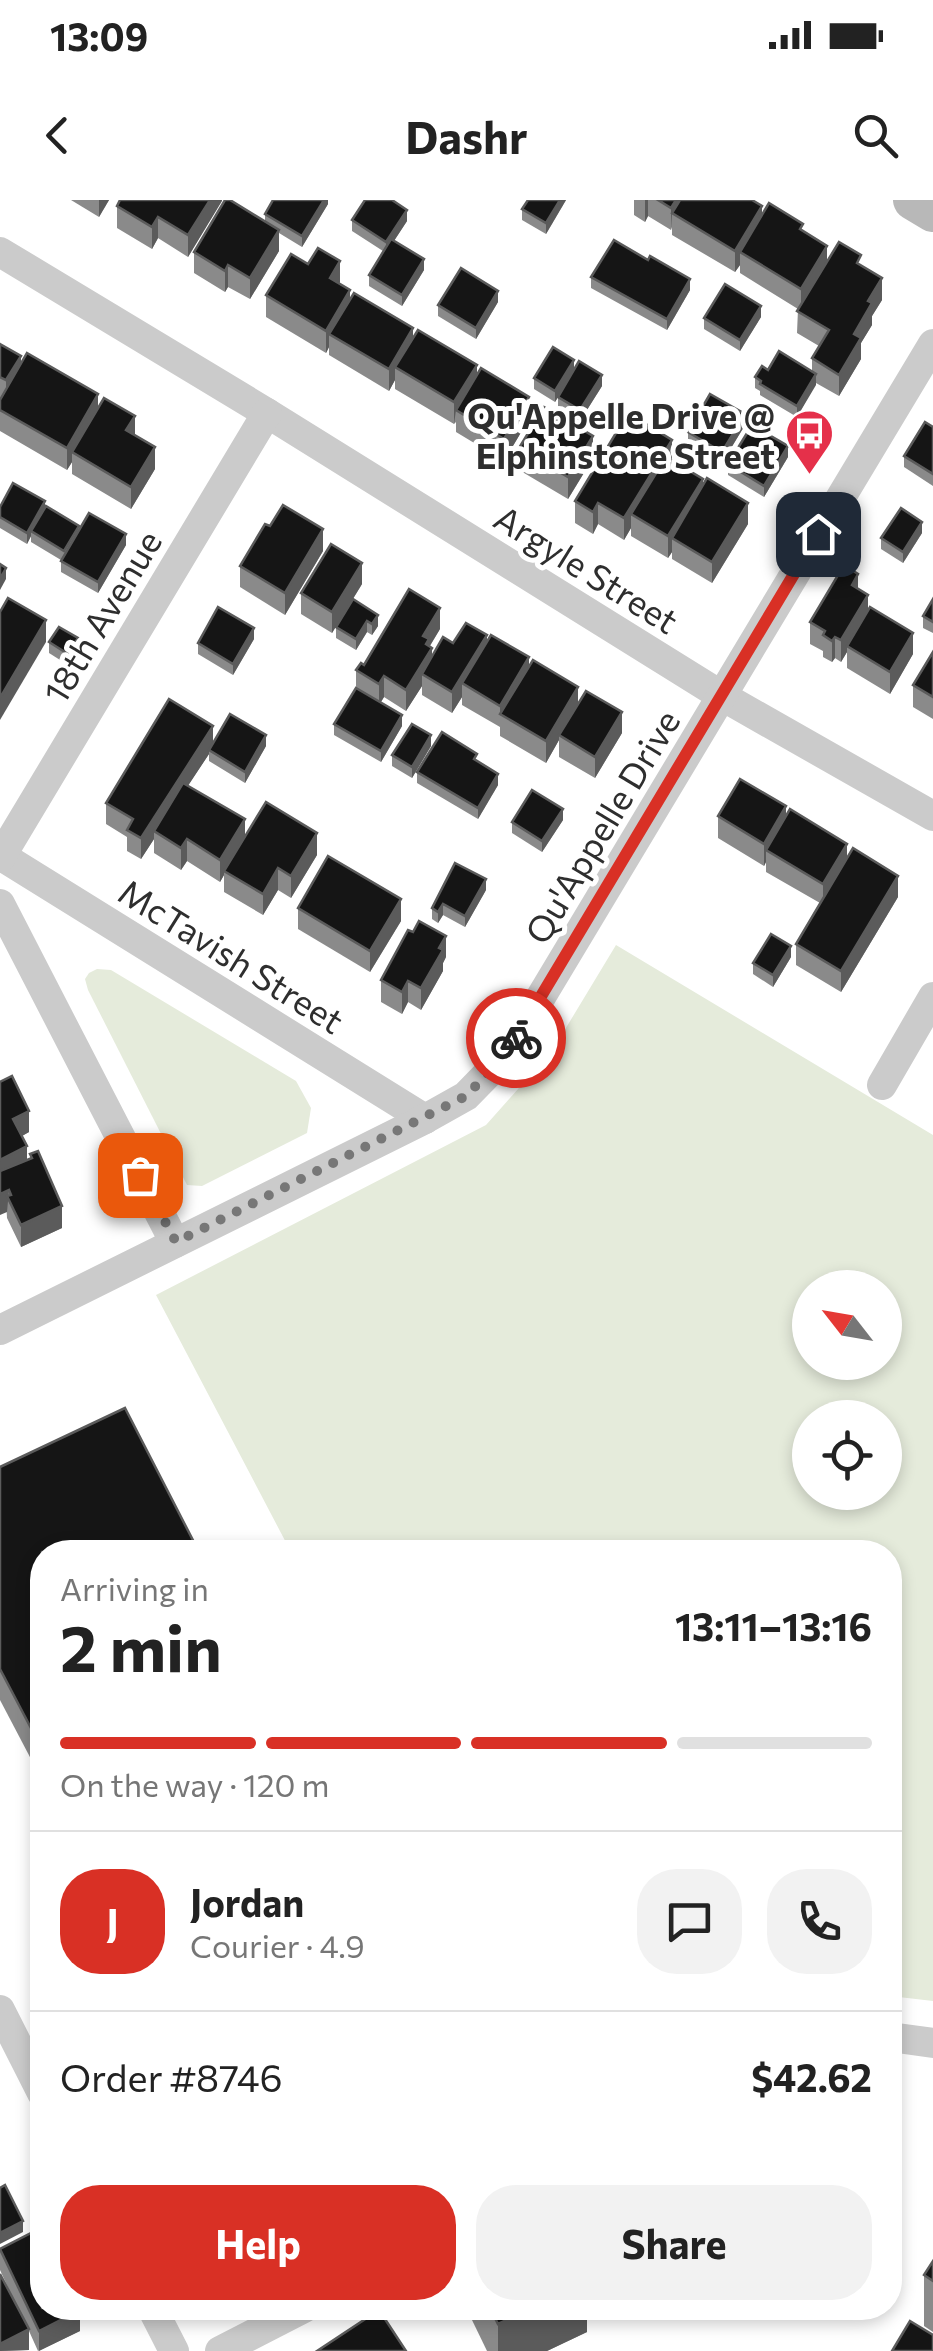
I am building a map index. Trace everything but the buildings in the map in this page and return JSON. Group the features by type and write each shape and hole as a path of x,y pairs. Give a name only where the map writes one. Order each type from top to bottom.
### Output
{"street":[{"path":"913,200 933,212"},
{"name":"Argyle Street","path":"0,252 267,412 722,696 933,816"},
{"name":"Qu'Appelle Drive","path":"0,1330 425,1119 466,1096 506,1054 933,344"},
{"name":"18th Avenue","path":"0,856 267,412"},
{"name":"McTavish Street","path":"0,856 425,1119"},
{"path":"0,904 176,1242"},
{"path":"882,1084 933,997"},
{"path":"0,2010 30,2069"},
{"path":"902,2039 933,2043"},
{"path":"158,2320 174,2351"},
{"path":"220,2351 281,2320"}],"green space":[{"path":"616,945 933,1135 933,2001 902,1997 902,1540 285,1540 156,1295 486,1125 552,1051"},
{"path":"97,969 111,970 296,1081 311,1108 307,1133 202,1186 187,1185 88,990 85,979"}],"way so far":[{"path":"140,1175 176,1242 466,1096 516,1038"}],"place":[{"name":"Qu'Appelle Drive @ Elphinstone Street","path":"810,476"}],"route":[{"path":"516,1038 818,534"}]}
